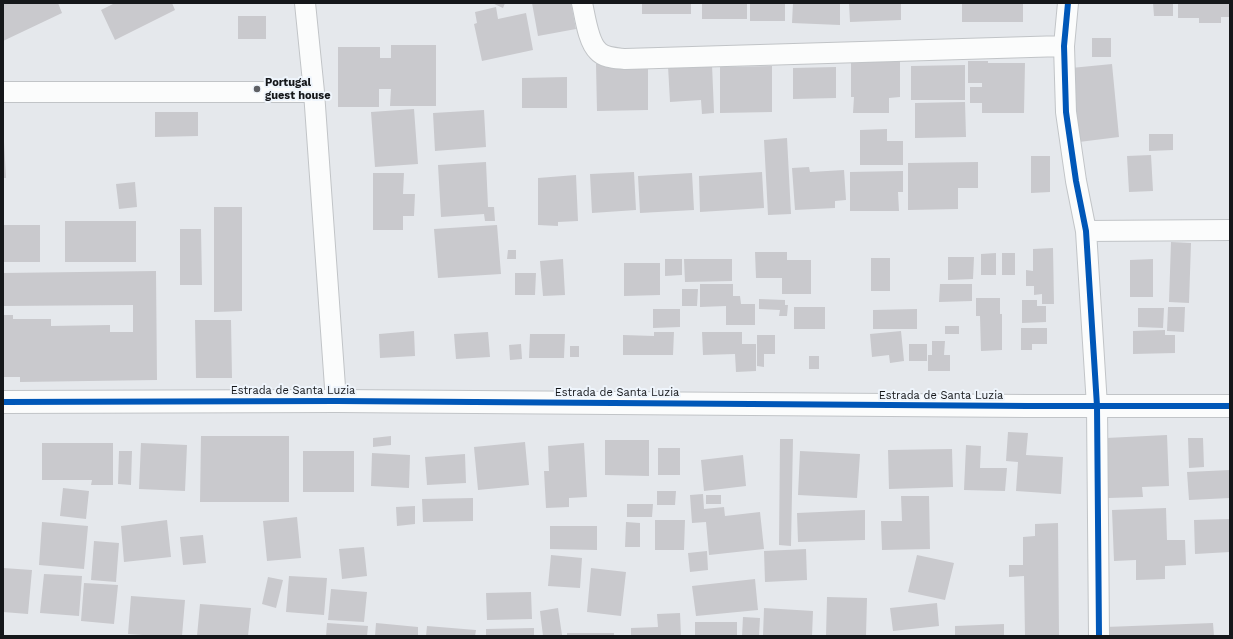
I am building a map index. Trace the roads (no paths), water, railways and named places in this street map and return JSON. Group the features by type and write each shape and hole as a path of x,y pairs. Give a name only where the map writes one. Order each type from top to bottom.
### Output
{"street":[{"path":"305,3 314,92 336,401"},
{"path":"582,3 591,40 598,52 611,58 633,59 1064,46"},
{"path":"1068,3 1064,46 1066,112 1076,181 1086,231 1097,406 1100,636"},
{"path":"3,92 314,92"},
{"path":"1086,231 1230,230"},
{"name":"Estrada de Santa Luzia","path":"3,402 336,401 1230,406"}],"place":[{"name":"Portugal guest house","path":"257,89"}]}
